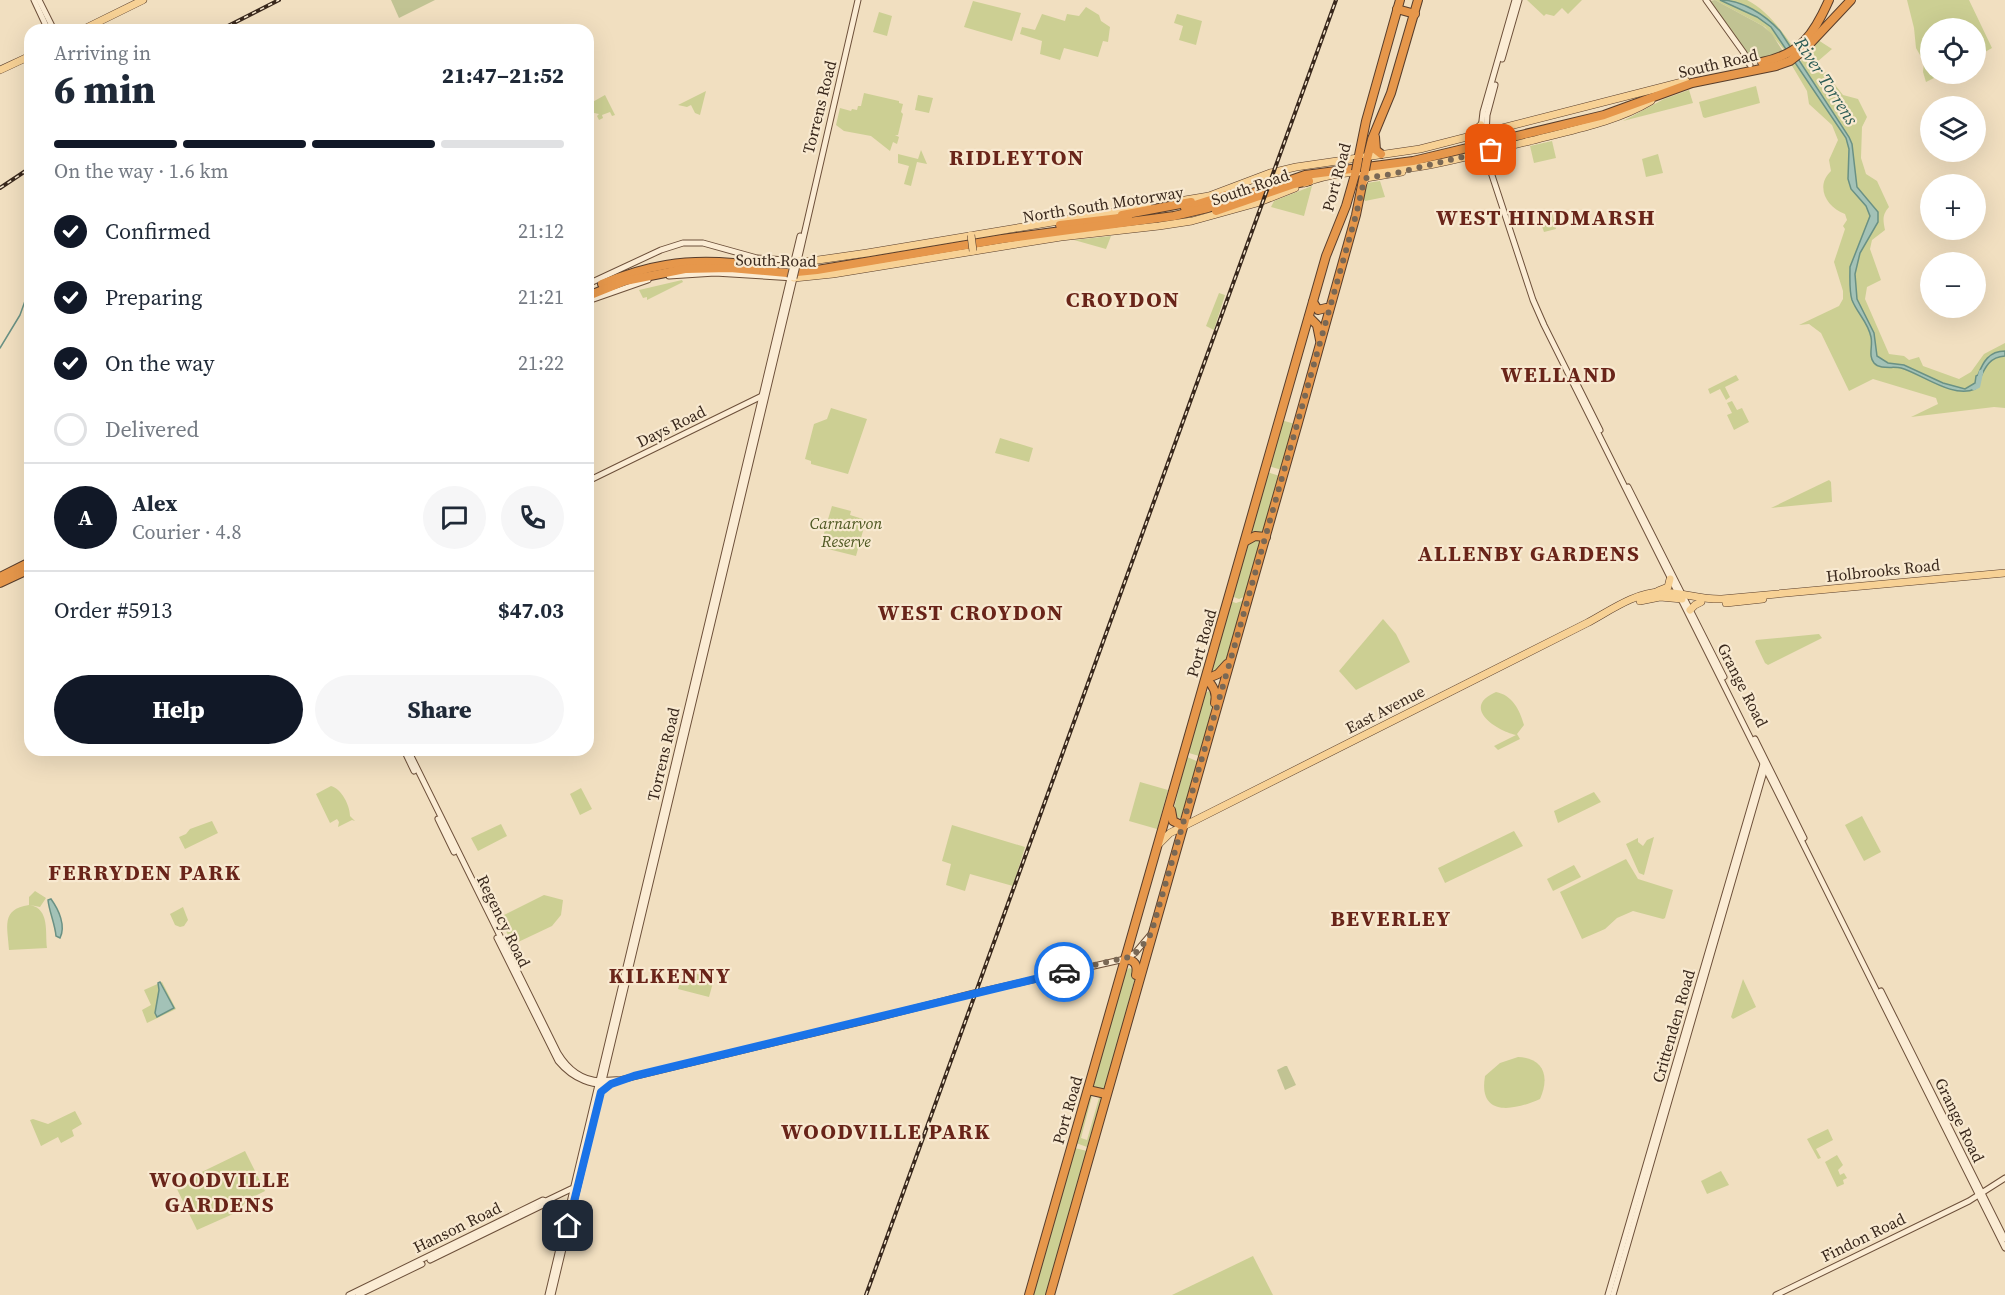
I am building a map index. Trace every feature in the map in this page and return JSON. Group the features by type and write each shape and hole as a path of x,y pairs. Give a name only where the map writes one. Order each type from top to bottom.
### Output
{"highway":[{"name":"Port Road","path":"1363,158 1360,144 1400,0"},
{"name":"Port Road","path":"1029,1295 1125,959 1142,923 1159,844 1313,302 1331,243 1360,172 1363,158 1386,109 1418,0"},
{"name":"South Road","path":"1798,51 1816,28 1829,0"},
{"name":"South Road","path":"1655,97 1692,83 1786,59 1798,51 1851,0"},
{"path":"1397,9 1415,14"},
{"path":"1383,58 1394,62 1401,59"},
{"name":"South Road","path":"1686,81 1750,65 1786,59"},
{"path":"1372,101 1384,71 1393,70 1396,76"},
{"name":"North South Motorway","path":"594,288 627,274 674,263 706,261 781,267 815,266 1184,208 1282,177 1320,168 1432,153 1626,104 1686,81"},
{"name":"North South Motorway","path":"594,294 626,281 685,269 730,268 787,273 817,270 1022,236 1197,211 1305,175 1434,157 1604,115 1655,97"},
{"path":"1375,131 1376,150 1381,154"},
{"name":"Port Road","path":"1050,1295 1266,537 1328,306 1356,215 1363,183 1360,172"},
{"path":"1343,175 1347,181 1346,206"},
{"path":"1132,222 1163,222 1189,218 1235,206 1294,184 1309,181"},
{"path":"1110,219 1133,212 1171,207 1209,196"},
{"path":"1313,302 1319,310 1328,306"},
{"path":"1309,317 1319,316 1328,306"},
{"path":"1309,317 1318,328 1319,345"},
{"path":"1246,541 1255,536 1266,537"},
{"path":"0,577 24,565"},
{"path":"0,583 24,572"},
{"path":"1230,597 1239,600 1249,594"},
{"path":"1215,712 1215,692 1213,685 1206,679 1218,674 1230,661"},
{"path":"1202,696 1209,688 1215,692"},
{"path":"1170,806 1173,821"},
{"path":"1173,821 1180,821 1186,816"},
{"path":"1173,821 1183,826"},
{"path":"1142,923 1155,921"},
{"path":"1125,959 1135,963 1137,987"},
{"path":"1120,978 1127,968 1133,967 1137,971"},
{"path":"1088,1090 1106,1094"}],"main road":[{"path":"34,0 45,24"},
{"path":"39,0 51,24"},
{"path":"94,24 143,0"},
{"path":"104,24 150,0"},
{"name":"Torrens Road","path":"550,1295 601,1092 597,1082 618,1010 858,0"},
{"path":"1483,131 1517,0"},
{"path":"1706,0 1750,65"},
{"path":"0,72 24,59"},
{"path":"0,72 24,63"},
{"name":"South Road","path":"594,281 661,250 683,243 703,243 757,258 806,261 867,253 1209,196 1270,173 1296,166 1412,150 1465,137 1477,130 1494,130 1686,81"},
{"name":"South Road","path":"594,299 635,284 681,274 715,273 792,280 1061,237 1192,220 1257,203 1309,181 1360,172 1419,166 1607,121 1631,112 1655,97"},
{"name":"Grange Road","path":"1483,131 1484,150 1545,319 1681,597 2005,1244"},
{"path":"1296,166 1356,151 1360,144"},
{"path":"1489,161 1492,154 1505,147"},
{"name":"Grange Road","path":"1489,161 1540,317 1670,579 1690,610 1765,765 1766,777 1976,1185"},
{"path":"1363,183 1366,178 1392,174 1419,166"},
{"path":"971,235 973,251"},
{"path":"783,260 792,257 798,250 806,261"},
{"path":"781,278 787,293"},
{"name":"Torrens Road","path":"730,540 730,528 792,280"},
{"name":"Days Road","path":"594,478 764,397"},
{"path":"722,530 730,528"},
{"name":"Holbrooks Road","path":"1681,597 1701,602 1746,602 1767,596 2004,571"},
{"path":"1653,593 1667,588 1670,579"},
{"name":"East Avenue","path":"1159,844 1166,835 1183,826 1623,604 1653,593 1681,597"},
{"name":"Holbrooks Road","path":"1681,597 1716,599 1763,594 1767,596"},
{"name":"East Avenue","path":"1599,616 1650,598 1681,597"},
{"path":"1690,610 1701,602"},
{"name":"Regency Road","path":"409,756 558,1053 570,1068 597,1082"},
{"name":"Crittenden Road","path":"1608,1295 1765,765"},
{"name":"Crittenden Road","path":"1613,1295 1766,777"},
{"path":"597,1082 620,1080 976,992 1125,959 1136,953 1151,934"},
{"name":"Torrens Road","path":"550,1295 576,1189 597,1082 618,1010"},
{"path":"597,1082 601,1072"},
{"path":"601,1092 620,1080"},
{"path":"597,1082 611,1084"},
{"path":"543,1200 567,1188 577,1177"},
{"name":"Findon Road","path":"1776,1295 1966,1201 2005,1178"},
{"path":"1976,1185 1988,1188 1984,1202 1966,1201 1976,1185"},
{"name":"Hanson Road","path":"358,1295 576,1189"},
{"name":"Hanson Road","path":"350,1295 543,1200 546,1201 576,1189"},
{"path":"563,1195 568,1196 571,1202"},
{"path":"526,1208 533,1210"}],"green space":[{"path":"391,0 435,0 399,18"},
{"path":"1527,0 1582,0 1568,14 1562,8 1554,16 1546,14 1544,16"},
{"path":"1715,0 1747,0 1754,4 1773,21 1794,48 1786,52 1765,27"},
{"path":"1715,0 1763,26 1772,34 1784,53 1754,62 1710,1"},
{"path":"1907,0 1969,0 1978,18 1920,18 1920,55 1916,48"},
{"path":"973,1 1021,13 1012,41 964,27"},
{"path":"1086,7 1099,15 1101,21 1110,27 1108,42 1103,41 1098,57 1064,48 1060,60 1040,54 1042,41 1020,34 1022,27 1035,30 1042,14 1065,21 1067,14 1079,16"},
{"path":"879,12 892,16 887,36 873,32"},
{"path":"1177,14 1202,21 1196,45 1179,40 1183,26 1174,23"},
{"path":"1986,35 1992,48 1986,51"},
{"path":"1818,40 1832,49 1817,62 1843,95 1858,99 1867,117 1862,127 1861,158 1866,174 1877,181 1889,207 1884,218 1885,230 1872,240 1870,249 1881,280 1867,287 1865,299 1889,354 1904,356 1909,360 1919,357 1923,366 1959,379 1971,372 1984,354 2005,343 2005,408 1994,407 1911,417 1938,404 1936,398 1873,379 1849,391 1821,333 1809,324 1799,325 1839,306 1843,299 1843,291 1834,262 1845,229 1843,226 1847,220 1845,214 1838,211 1828,201 1823,189 1826,177 1831,171 1829,160 1838,140 1832,125 1809,104 1807,91 1791,64 1797,60 1801,62 1803,55"},
{"path":"1756,86 1760,103 1703,117 1699,102"},
{"path":"1689,90 1693,103 1623,121 1664,99"},
{"path":"706,91 700,115 695,113 691,105 687,107 678,105"},
{"path":"864,93 899,101 903,104 898,135 895,135 899,137 897,144 893,142 890,151 871,136 844,131 836,125 840,108 857,110 858,106 861,106"},
{"path":"605,95 615,115 612,116 610,112 602,115 603,118 599,120 597,116 599,114 594,113 594,101"},
{"path":"918,95 933,98 929,113 915,110"},
{"path":"1552,141 1556,158 1534,163 1530,146"},
{"path":"921,150 927,164 917,162 911,186 904,184 909,166 898,163 898,154 918,159"},
{"path":"1658,154 1663,173 1646,177 1642,159"},
{"path":"1380,181 1385,197 1365,201 1363,198 1367,183"},
{"path":"1312,186 1304,216 1271,207 1274,201"},
{"path":"1552,212 1556,229 1544,232 1538,215"},
{"path":"1111,236 1106,249 1074,240"},
{"path":"682,280 683,282 647,300 647,297 643,298 639,290"},
{"path":"1219,293 1225,295 1214,330 1206,326"},
{"path":"1736,375 1739,380 1725,387 1730,397 1726,400 1720,389 1710,394 1708,389"},
{"path":"1732,401 1737,410 1742,408 1749,422 1734,430 1727,415 1732,413 1727,403"},
{"path":"831,408 867,419 848,474 811,464 811,461 805,459 814,424 827,419"},
{"path":"1281,420 1295,424 1282,470 1268,466"},
{"path":"1000,438 1033,448 1029,462 995,453"},
{"path":"1267,472 1280,476 1263,535 1248,538"},
{"path":"1829,480 1832,502 1771,508"},
{"name":"Carnarvon Reserve","path":"832,506 851,511 850,515 866,520 856,556 820,547 825,530 828,531 829,527 826,526"},
{"path":"1262,538 1244,597 1239,599 1231,596 1249,541"},
{"path":"1245,600 1225,665 1213,673 1211,672 1230,601 1236,603"},
{"path":"1383,619 1396,634 1410,662 1356,690 1339,671"},
{"path":"1819,634 1822,638 1768,665 1755,642 1756,640"},
{"path":"1211,690 1214,696 1199,756 1188,751 1205,693"},
{"path":"1496,692 1511,700 1524,725 1517,734 1520,739 1498,750 1494,746 1516,735 1491,723 1481,711 1481,704"},
{"path":"1187,757 1199,762 1181,817 1177,819 1173,812"},
{"path":"1140,782 1168,790 1157,829 1129,821"},
{"path":"331,786 342,794 350,816 355,821 352,820 338,827 337,819 330,823 316,794"},
{"path":"581,788 592,809 580,815 570,794"},
{"path":"1594,792 1601,802 1558,823 1554,811"},
{"path":"1862,816 1881,852 1864,861 1845,825"},
{"path":"212,821 218,833 185,849 179,837 190,829"},
{"path":"501,824 507,836 478,851 471,838"},
{"path":"952,825 1025,847 1013,886 970,874 965,891 946,885 951,864 942,861"},
{"path":"1514,831 1523,846 1445,883 1438,868"},
{"path":"1654,837 1644,875 1639,873 1626,844 1638,838 1638,842 1643,846 1647,840"},
{"path":"1626,859 1638,879 1673,890 1665,918 1633,911 1617,918 1605,929 1582,939 1560,892"},
{"path":"1574,865 1581,877 1553,891 1547,879"},
{"path":"35,891 46,898 40,907 30,905 36,907 44,916 47,948 9,950 7,927 10,915 20,907 29,905 29,897"},
{"path":"544,895 563,900 561,915 552,926 512,943 504,927 504,915"},
{"path":"183,907 188,920 184,926 180,927 175,925 170,914"},
{"path":"1129,968 1136,974 1105,1089 1104,1091 1091,1089 1126,971"},
{"path":"684,970 714,979 709,997 678,989"},
{"path":"1743,979 1756,1007 1733,1019 1731,1017"},
{"path":"162,982 176,1009 147,1023 142,1010 151,1005 144,990"},
{"path":"1518,1057 1534,1061 1542,1070 1544,1083 1540,1099 1509,1108 1492,1104 1487,1099 1484,1089 1485,1076 1500,1063"},
{"path":"1285,1066 1296,1085 1285,1090 1277,1070"},
{"path":"1090,1094 1094,1096 1092,1096 1081,1138 1087,1140 1098,1095 1103,1096 1087,1147 1076,1143"},
{"path":"75,1111 82,1124 72,1130 74,1136 61,1143 58,1137 41,1146 30,1120 48,1124"},
{"path":"1828,1129 1833,1140 1816,1149 1821,1158 1818,1159 1807,1139"},
{"path":"1075,1148 1087,1151 1046,1295 1032,1295"},
{"path":"245,1151 265,1191 251,1198 233,1214 197,1230 176,1187 177,1184"},
{"path":"1837,1155 1843,1165 1838,1170 1840,1175 1844,1173 1847,1178 1843,1180 1844,1184 1837,1187 1825,1162"},
{"path":"1721,1171 1729,1185 1707,1194 1701,1181"},
{"path":"1253,1256 1273,1295 1172,1295"}],"water":[{"name":"River Torrens","path":"1720,0 1737,3 1753,10 1768,19 1780,31 1849,137 1852,144 1857,187 1878,212 1878,222 1860,253 1855,274 1857,299 1874,333 1877,356 1888,363 1904,365 1943,383 1965,389 1975,383 1976,376 1987,358 1999,351 2005,351 2005,356 1998,357 1989,363 1975,389 1957,391 1901,368 1883,367 1874,363 1871,357 1870,332 1854,305 1850,292 1850,267 1870,216 1866,206 1851,189 1848,179 1849,149 1846,138 1771,27 1757,17"},
{"path":"51,899 61,918 60,938 56,936 48,900"},
{"path":"160,982 174,1008 157,1017 155,1013 158,983"}],"waterway":[{"path":"0,348 20,315 24,304"},
{"name":"River Torrens","path":"1974,388 1978,386 1981,372"}],"railway":[{"path":"232,24 279,0"},
{"path":"866,1295 1336,0"},
{"path":"0,188 24,172"}],"way so far":[{"path":"1064,972 1125,959 1136,953 1151,934 1298,423 1364,181 1366,178 1491,150"}],"district":[{"name":"RIDLEYTON","path":"1017,157"},
{"name":"WEST HINDMARSH","path":"1546,217"},
{"name":"CROYDON","path":"1123,299"},
{"name":"WELLAND","path":"1559,374"},
{"name":"ALLENBY GARDENS","path":"1529,553"},
{"name":"WEST CROYDON","path":"971,612"},
{"name":"FERRYDEN PARK","path":"145,872"},
{"name":"BEVERLEY","path":"1391,918"},
{"name":"KILKENNY","path":"670,975"},
{"name":"WOODVILLE PARK","path":"886,1131"},
{"name":"WOODVILLE GARDENS","path":"220,1192"}],"route":[{"path":"568,1226 601,1092 611,1084 634,1076 1064,972"}]}
